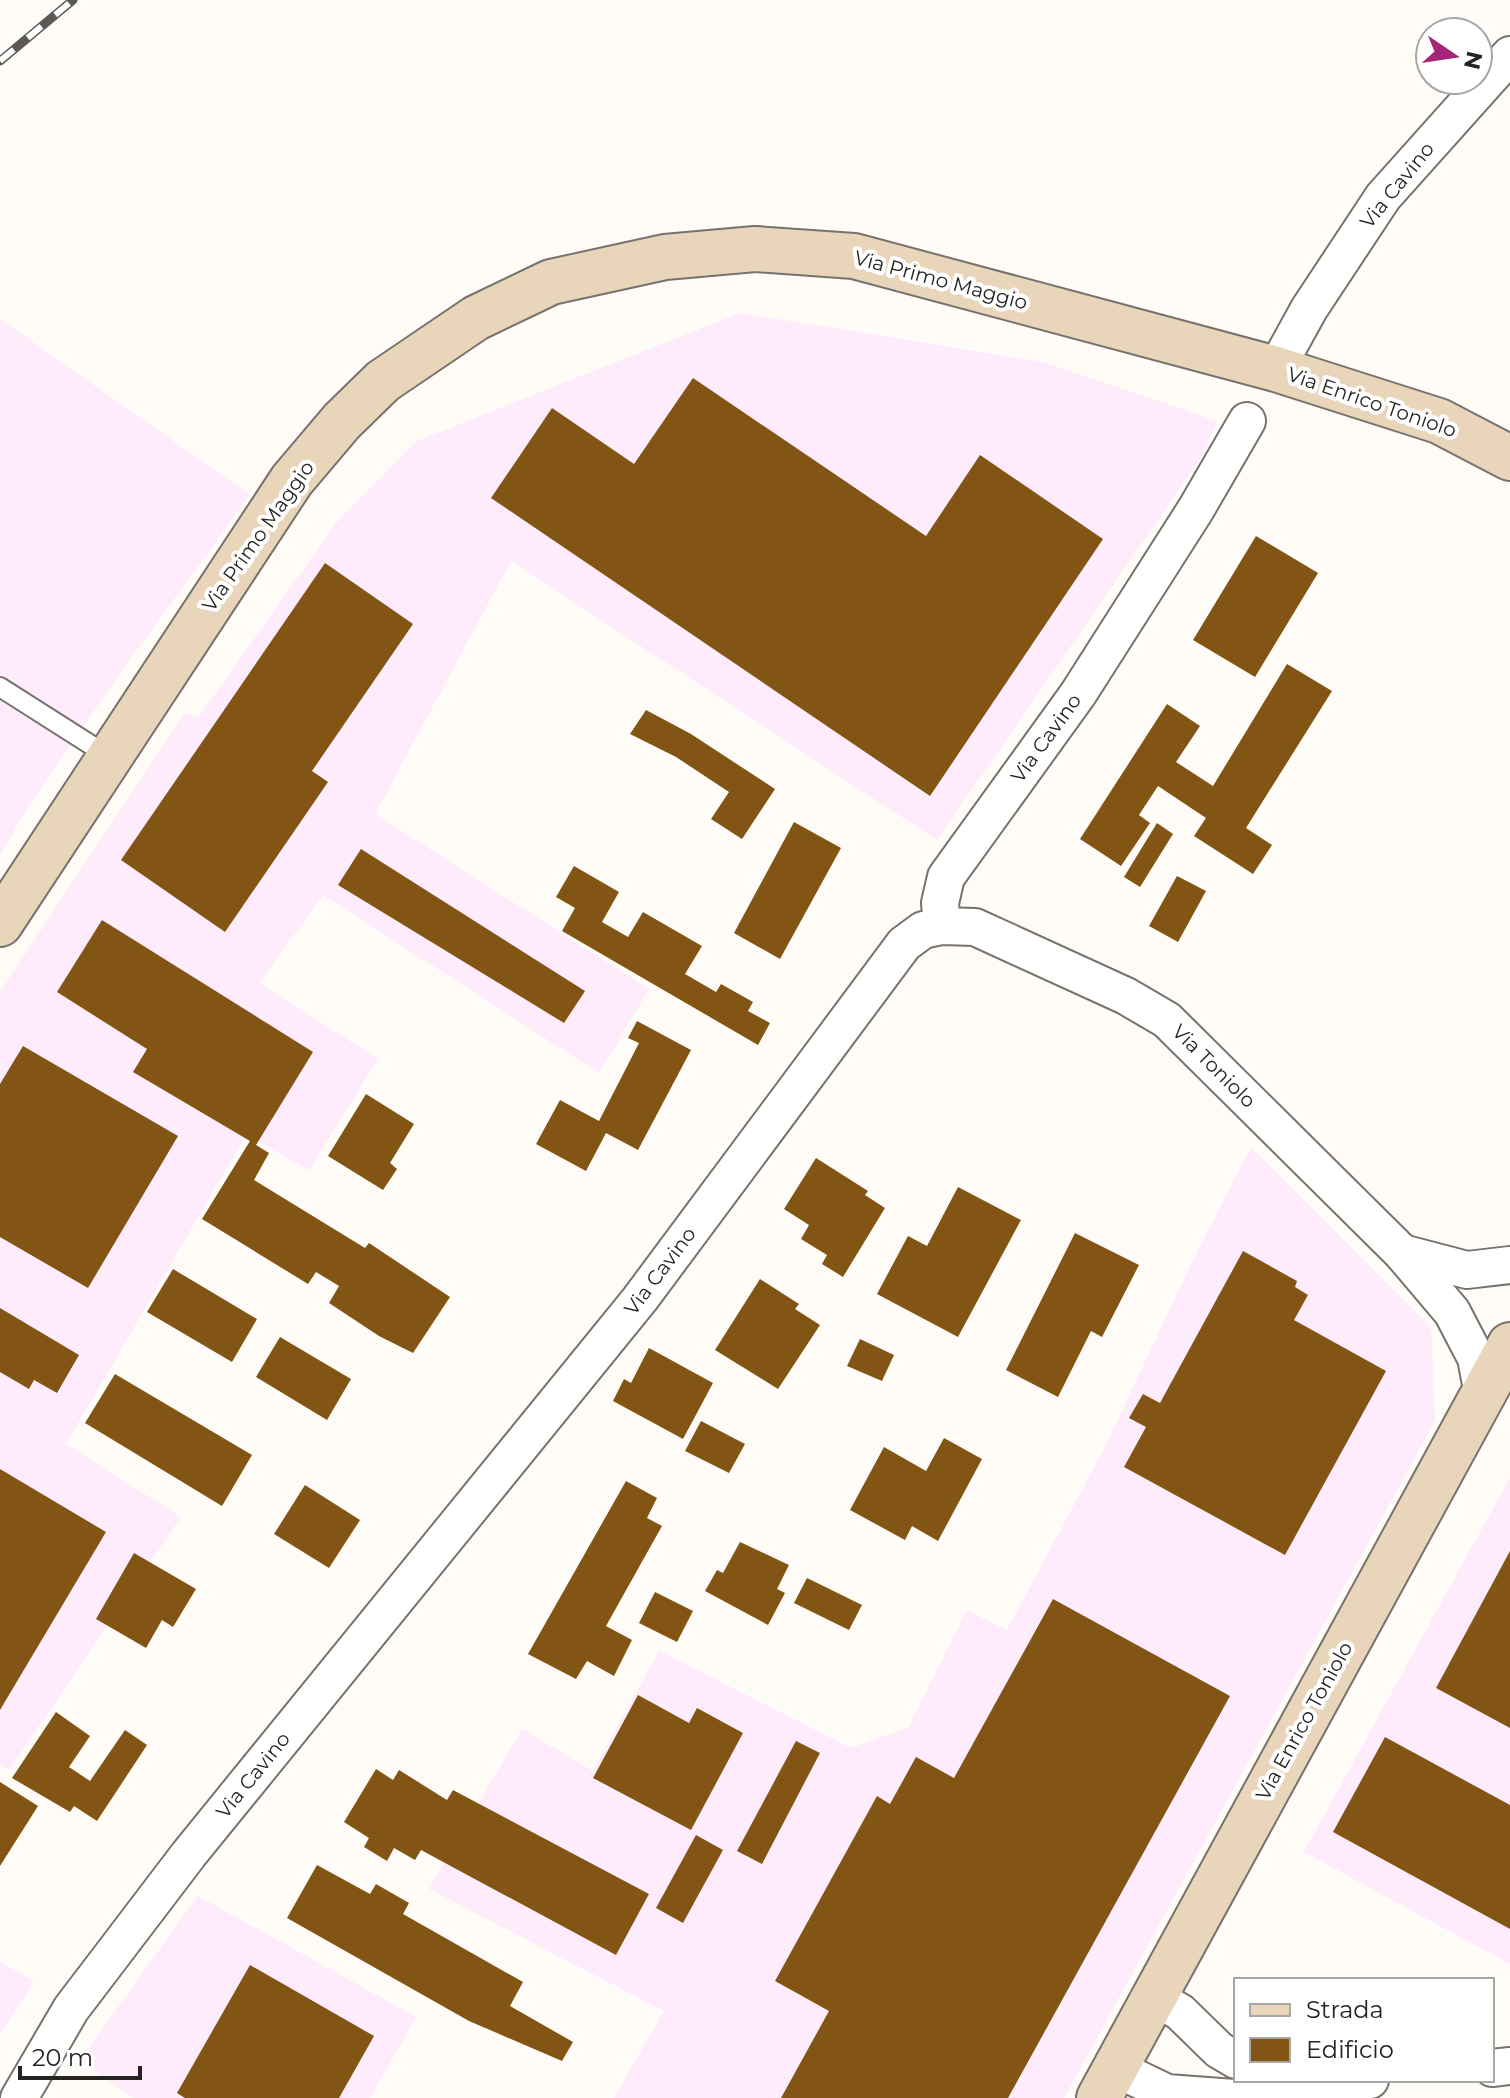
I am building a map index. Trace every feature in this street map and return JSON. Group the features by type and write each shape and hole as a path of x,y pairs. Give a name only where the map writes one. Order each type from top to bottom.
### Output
{"street":[{"name":"Via Cavino","path":"1276,369 1309,309 1383,197 1510,55"},
{"name":"Via Primo Maggio","path":"0,924 292,480 342,421 383,381 476,318 551,282 665,257 755,249 854,256 1276,369"},
{"name":"Via Enrico Toniolo","path":"1276,369 1439,421 1510,458"},
{"name":"Via Cavino","path":"19,2098 71,2009 171,1878 640,1299 904,944 923,930 942,926 940,903 946,877 1078,694 1196,509 1247,421"},
{"name":"Via Toniolo","path":"942,926 975,927 1126,996 1167,1020 1402,1253 1452,1312 1476,1358 1483,1394"},
{"path":"1402,1253 1467,1270 1510,1265"},
{"name":"Via Enrico Toniolo","path":"1107,2083 1510,1345"},
{"path":"1154,1997 1180,2012 1219,2050 1234,2059"},
{"path":"1241,2098 1304,2083 1326,2082"},
{"path":"1107,2083 1167,2093 1234,2098"}],"lane":[{"path":"0,687 110,757"}],"shaded area":[{"path":"740,313 1043,362 1217,421 1204,453 937,840 511,561 375,814 649,989 599,1073 323,895 259,983 378,1059 309,1170 246,1135 66,1444 181,1517 9,1770 0,1765 0,992 185,713 198,718 337,522 415,442"},
{"path":"0,319 250,495 120,673 26,809 0,856"},
{"path":"1251,1147 1431,1328 1435,1421 1064,2098 614,2098 664,2011 429,1889 522,1729 593,1771 659,1651 851,1748 908,1728 967,1610 1007,1630 1105,1447 1195,1256"},
{"path":"1510,1478 1510,1964 1304,1852"},
{"path":"198,1896 416,2017 370,2098 133,2098 80,2060"},
{"path":"0,1962 34,1981 0,2033"}],"building":[{"path":"693,378 926,536 980,455 1103,539 930,796 491,498 552,408 634,464"},
{"path":"1256,536 1318,573 1255,677 1193,640"},
{"path":"325,563 413,624 312,771 328,782 225,932 121,860"},
{"path":"1287,664 1332,691 1246,828 1272,845 1253,874 1194,836 1206,818 1158,786 1139,815 1150,823 1121,866 1080,839 1167,704 1200,726 1176,762 1213,786"},
{"path":"646,710 691,734 775,789 742,839 711,819 729,792 676,757 630,734"},
{"path":"794,822 841,848 780,959 734,933"},
{"path":"1157,823 1173,834 1140,887 1124,877"},
{"path":"361,849 585,991 564,1023 338,885"},
{"path":"574,866 619,892 602,922 628,937 643,912 702,946 685,974 716,992 721,984 753,1002 748,1011 770,1023 758,1045 562,931 575,908 556,897"},
{"path":"1177,876 1206,891 1178,942 1149,926"},
{"path":"102,920 313,1052 256,1145 269,1153 254,1180 365,1248 369,1243 450,1297 413,1353 379,1336 329,1303 339,1286 316,1272 308,1284 202,1219 250,1141 133,1072 147,1049 57,992"},
{"path":"637,1021 691,1050 638,1150 606,1133 586,1171 536,1144 560,1100 599,1121 639,1043 628,1038"},
{"path":"23,1046 178,1136 88,1288 0,1237 0,1084"},
{"path":"366,1094 414,1124 390,1163 397,1169 383,1190 328,1156"},
{"path":"816,1158 868,1191 865,1195 885,1208 843,1277 822,1264 827,1255 801,1239 809,1225 784,1209"},
{"path":"958,1187 1021,1220 958,1337 877,1294 908,1236 927,1246"},
{"path":"1075,1233 1139,1265 1102,1337 1091,1331 1058,1397 1006,1370"},
{"path":"1243,1251 1297,1281 1295,1287 1308,1295 1294,1320 1386,1371 1285,1555 1124,1467 1146,1427 1129,1418 1143,1394 1160,1403"},
{"path":"173,1269 257,1319 232,1362 147,1312"},
{"path":"760,1279 799,1304 795,1309 820,1325 778,1389 715,1350"},
{"path":"0,1308 79,1355 57,1393 34,1380 29,1389 0,1372"},
{"path":"280,1337 351,1379 327,1420 256,1377"},
{"path":"860,1339 894,1355 882,1381 847,1366"},
{"path":"649,1348 713,1383 683,1439 613,1401 624,1379 631,1383"},
{"path":"115,1374 252,1455 222,1506 85,1423"},
{"path":"701,1421 745,1444 729,1473 685,1451"},
{"path":"944,1438 982,1459 938,1541 912,1526 905,1540 850,1510 884,1447 926,1471"},
{"path":"0,1469 106,1532 0,1710"},
{"path":"626,1481 657,1498 647,1518 662,1526 606,1626 632,1640 614,1676 587,1661 576,1679 528,1654"},
{"path":"305,1485 360,1520 329,1568 274,1534"},
{"path":"740,1542 789,1565 777,1589 785,1593 768,1625 705,1591 717,1570 723,1573"},
{"path":"1510,1551 1510,1728 1436,1688"},
{"path":"134,1553 196,1589 173,1627 162,1620 146,1648 96,1619"},
{"path":"807,1578 862,1605 849,1630 794,1603"},
{"path":"655,1592 693,1611 677,1642 639,1623"},
{"path":"1053,1599 1230,1696 1008,2098 781,2098 829,2011 775,1981 877,1796 890,1804 916,1757 954,1778"},
{"path":"638,1695 689,1723 697,1708 743,1733 691,1830 593,1778"},
{"path":"56,1712 90,1736 69,1767 90,1781 125,1730 147,1745 97,1821 74,1806 70,1812 12,1778"},
{"path":"1385,1737 1510,1805 1510,1929 1333,1832"},
{"path":"796,1741 820,1753 762,1864 737,1851"},
{"path":"376,1769 393,1780 399,1770 447,1800 453,1790 649,1894 616,1955 421,1850 415,1860 394,1848 387,1861 364,1847 369,1838 344,1822"},
{"path":"0,1782 38,1806 0,1866"},
{"path":"696,1835 723,1850 683,1923 656,1908"},
{"path":"317,1865 370,1894 376,1884 409,1903 403,1914 523,1982 510,2006 573,2042 562,2061 469,2021 287,1918"},
{"path":"250,1965 374,2036 339,2098 185,2098 177,2093"}],"railway":[{"path":"0,61 73,0"}]}
